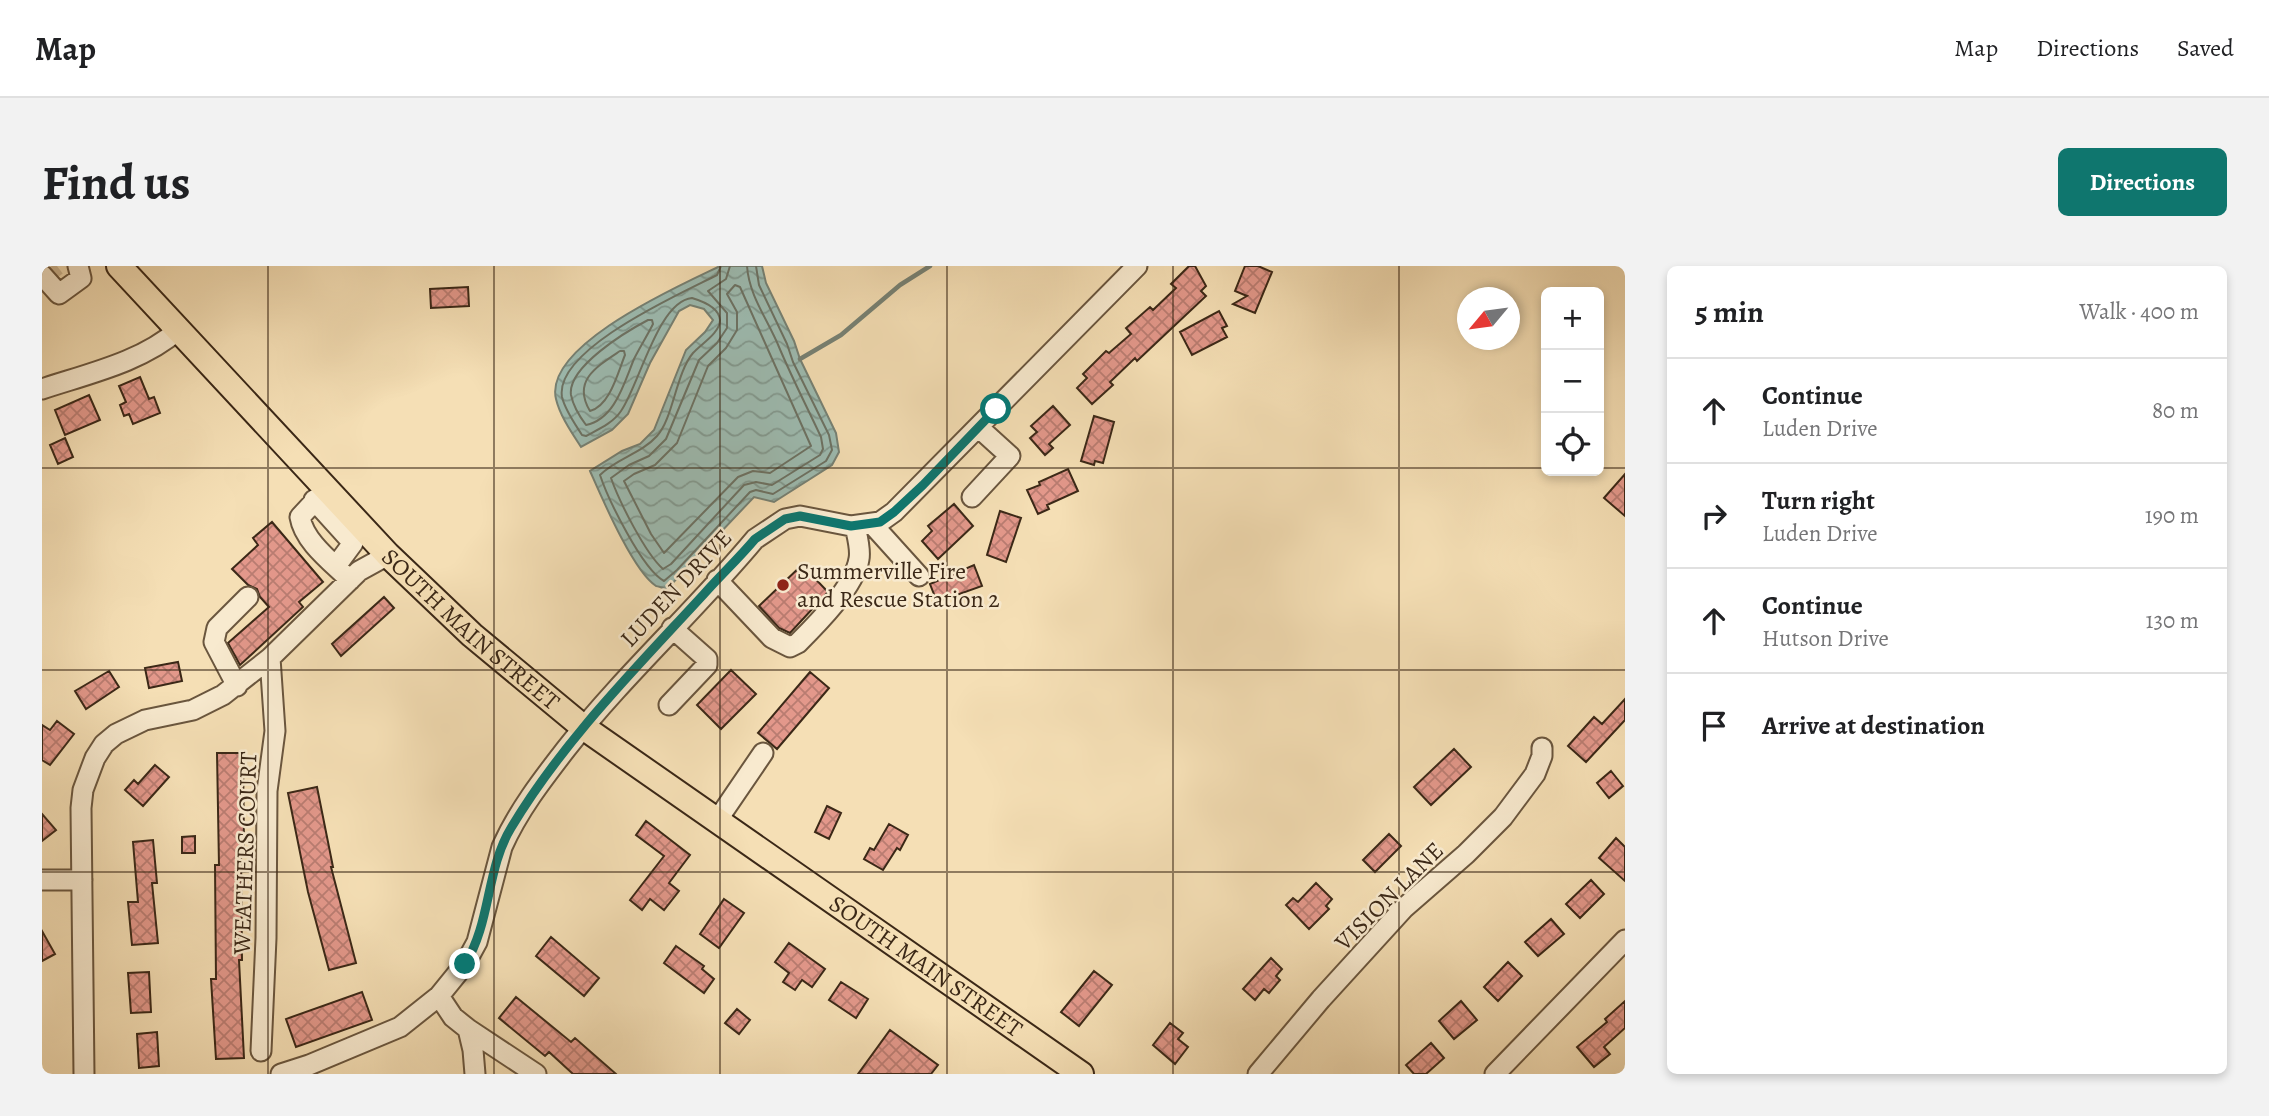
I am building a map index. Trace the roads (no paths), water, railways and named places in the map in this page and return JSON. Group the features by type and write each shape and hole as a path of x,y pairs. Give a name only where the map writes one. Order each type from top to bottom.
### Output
{"main road":[{"name":"SOUTH MAIN STREET","path":"119,266 359,537 388,555 472,635 583,727 1081,1074"}],"street":[{"path":"45,275 59,294 80,278 78,266"},
{"path":"863,525 880,522 894,512 1137,266"},
{"path":"42,389 116,364 164,343 178,330"},
{"path":"972,497 1010,456 978,427"},
{"path":"320,495 300,517 301,526 310,540 350,580"},
{"name":"LUDEN DRIVE","path":"281,1074 310,1070 400,1027 439,996 465,964 477,942 498,859 509,831 540,781 583,727 755,539 785,519 800,516 863,525"},
{"path":"863,525 919,576"},
{"path":"717,580 772,638 790,647 830,610 856,568 860,558 863,525"},
{"path":"336,566 359,537"},
{"path":"84,1074 81,808 83,790 95,758 104,744 116,734 145,720 193,710 237,686 270,658 359,571 388,555"},
{"path":"237,686 214,642 217,628 248,597"},
{"path":"669,705 707,665 707,659 672,628"},
{"name":"WEATHERS COURT","path":"261,1051 266,938 267,791 275,731 270,658"},
{"name":"VISION LANE","path":"1258,1074 1321,999 1404,908 1466,854 1503,817 1535,774 1542,748"},
{"path":"716,822 763,753"},
{"path":"42,880 82,880"},
{"path":"1495,1074 1625,940"},
{"path":"439,996 453,1017 536,1074"},
{"path":"468,1029 475,1074"}],"water":[{"path":"720,266 762,266 766,283 836,433 839,452 832,465 774,502 754,497 667,589 656,586 647,578 628,550 590,471 622,451 640,444 654,430 686,350 713,320 704,309 690,305 679,311 650,363 628,414 612,430 581,447 558,405 558,379 571,358 618,319"}],"waterway":[{"path":"800,359 841,335 900,285 930,266"}],"tunnel":[{"path":"49,272 57,266"}],"place":[{"name":"Summerville Fire and Rescue Station 2","path":"783,585"}]}
